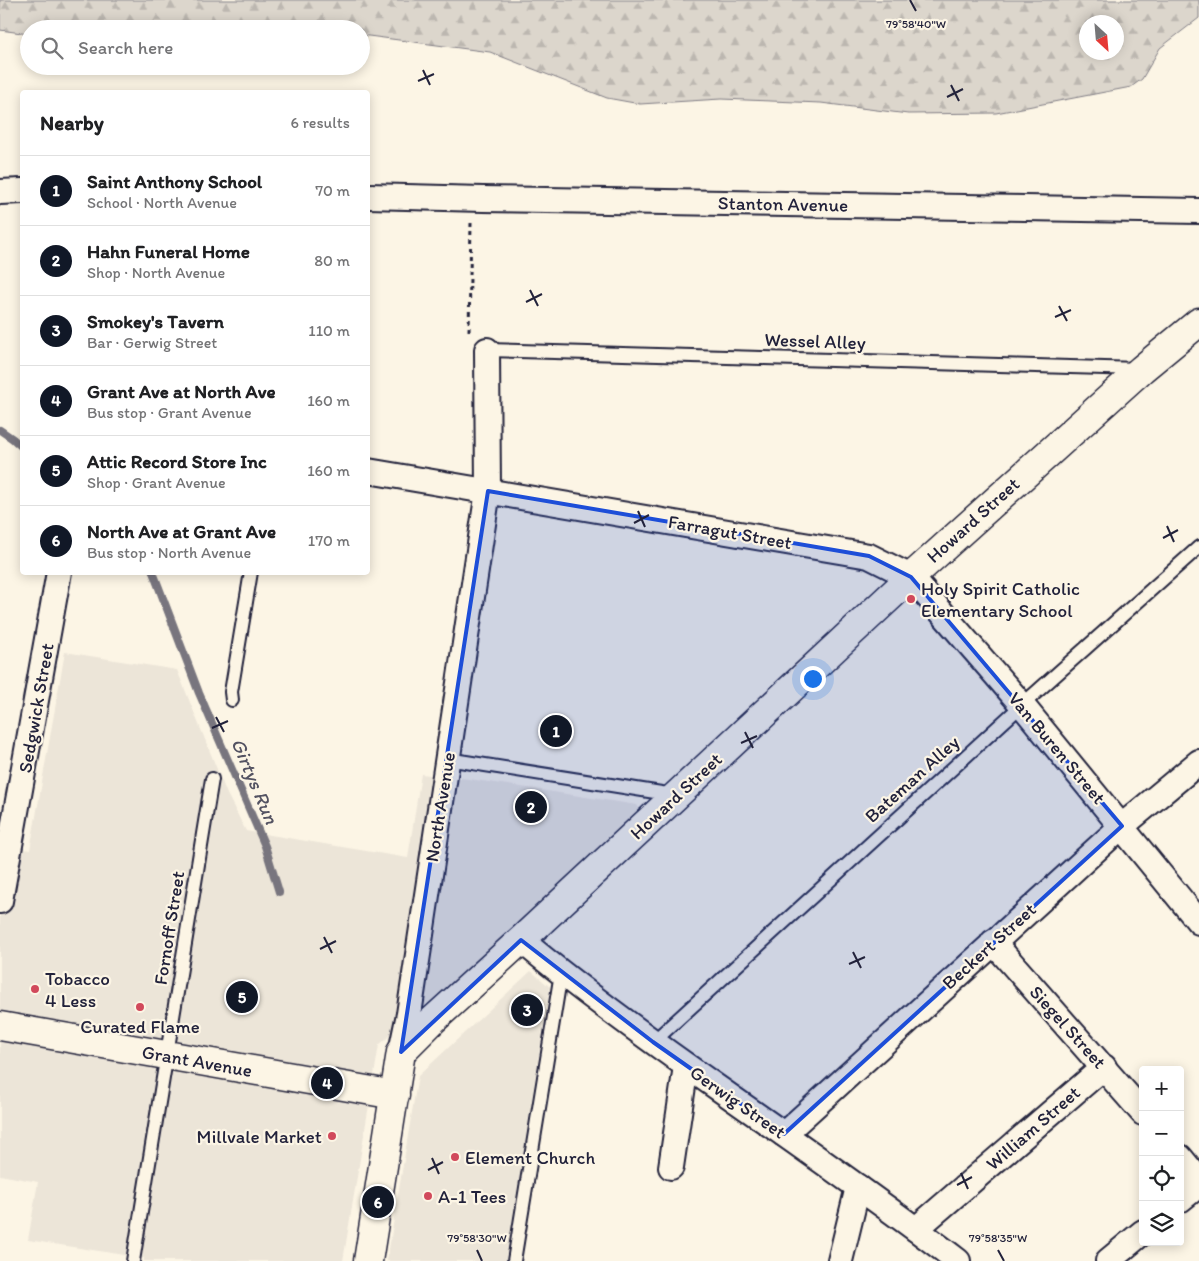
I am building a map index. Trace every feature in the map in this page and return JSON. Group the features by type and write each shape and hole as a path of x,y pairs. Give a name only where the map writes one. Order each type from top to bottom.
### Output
{"street":[{"path":"0,192 20,191"},
{"name":"Stanton Avenue","path":"370,196 503,200 1199,211"},
{"name":"Howard Street","path":"401,1052 433,1020 522,940 911,576 1142,369 1199,322"},
{"name":"North Avenue","path":"368,1261 401,1052 409,1014 488,491 487,350"},
{"name":"Farragut Street","path":"370,471 869,556 911,576"},
{"name":"Sedgwick Street","path":"0,901 2,878 58,575"},
{"name":"Van Buren Street","path":"911,576 1022,705 1199,922"},
{"name":"Beckert Street","path":"784,1134 1122,826 1199,762"},
{"name":"Gerwig Street","path":"522,940 561,974 653,1042 858,1187 958,1261"},
{"name":"Siegel Street","path":"993,942 1141,1111"},
{"name":"Grant Avenue","path":"0,1026 395,1095"},
{"path":"671,1168 686,1066"},
{"name":"William Street","path":"916,1229 1104,1067"},
{"path":"1184,1162 1199,1180"},
{"path":"1184,1197 1199,1185"},
{"path":"840,1261 858,1187"},
{"path":"1108,1261 1139,1235"}],"lane":[{"name":"Wessel Alley","path":"487,350 1142,369"},
{"name":"Bateman Alley","path":"653,1042 1199,546"},
{"path":"232,700 231,692 250,575"},
{"path":"447,760 676,796"},
{"name":"Fornoff Street","path":"133,1261 212,779"},
{"path":"514,1261 561,974"}],"highlighted area":[{"path":"488,491 869,556 911,577 1122,826 784,1134 653,1042 521,940 401,1052"}],"shaded area":[{"path":"65,652 177,670 227,794 246,831 408,858 421,774 469,779 637,805 640,810 457,978 379,1045 343,1261 144,1261 144,1258 28,1240 38,1182 0,1175 0,846 30,850"},
{"path":"531,971 550,987 506,1261 387,1261 418,1076"}],"green space":[{"path":"0,0 1199,0 1199,18 1160,48 1142,79 1131,87 996,113 908,114 821,103 721,99 640,104 607,98 490,52 370,36 370,20 20,20 20,33 0,30"}],"waterway":[{"name":"Girtys Run","path":"0,430 20,445"},
{"name":"Girtys Run","path":"154,575 199,693 265,846 279,892"}],"place":[{"name":"Holy Spirit Catholic Elementary School","path":"911,599"},
{"name":"Saint Anthony School","path":"556,731"},
{"name":"Hahn Funeral Home","path":"531,807"},
{"name":"Tobacco 4 Less","path":"35,989"},
{"name":"Attic Record Store Inc","path":"242,997"},
{"name":"Curated Flame","path":"140,1007"},
{"name":"Smokey's Tavern","path":"527,1010"},
{"name":"Grant Ave at North Ave","path":"327,1083"},
{"name":"Millvale Market","path":"332,1136"},
{"name":"Element Church","path":"455,1157"},
{"name":"A-1 Tees","path":"428,1196"},
{"name":"North Ave at Grant Ave","path":"378,1202"}]}
